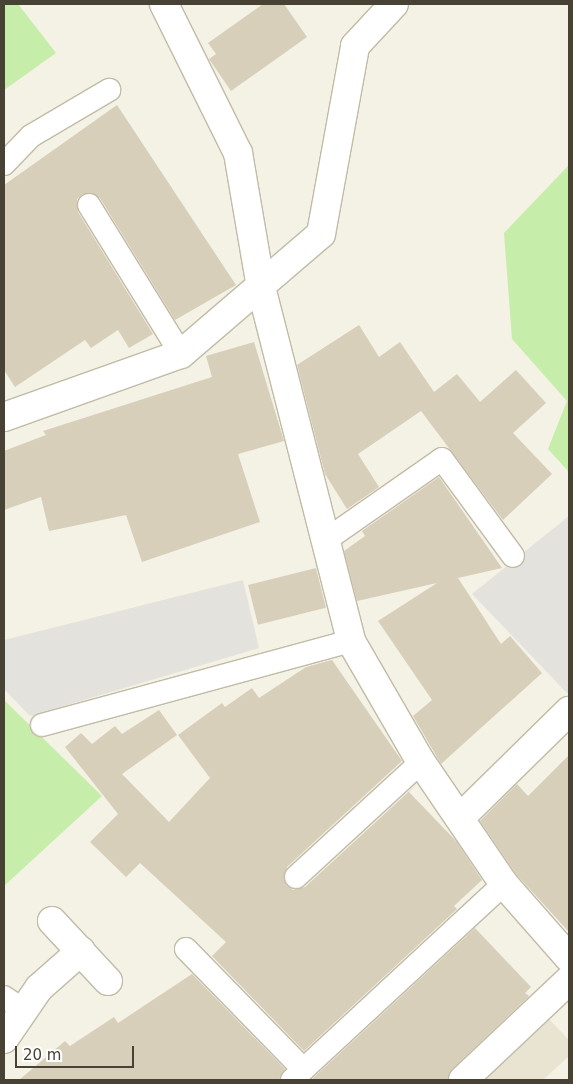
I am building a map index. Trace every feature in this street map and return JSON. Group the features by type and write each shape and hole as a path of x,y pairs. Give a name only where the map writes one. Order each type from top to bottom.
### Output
{"street":[{"path":"164,4 238,153 261,287 351,641 421,762 504,884 569,958"},
{"path":"4,417 180,354 321,234 355,46 394,4"},
{"path":"460,818 569,711"},
{"path":"52,921 108,981"},
{"path":"4,1038 13,1003 39,988 81,951"},
{"path":"463,1080 569,980"}],"lane":[{"path":"4,164 31,136 109,90"},
{"path":"89,205 180,354"},
{"path":"326,540 442,458 513,556"},
{"path":"42,725 351,641"},
{"path":"296,877 421,762"},
{"path":"186,949 297,1075 504,884"}],"shaded area":[{"path":"569,516 569,693 568,694 472,594"},
{"path":"243,580 259,648 30,716 4,689 4,640"},
{"path":"470,936 569,1040 569,1056 543,1080 319,1080"}],"green space":[{"path":"4,4 18,4 56,53 4,90"},
{"path":"569,165 569,472 548,449 567,401 512,339 504,233"},
{"path":"4,700 102,796 4,886"}],"building":[{"path":"263,4 284,4 307,37 231,91 209,59 216,54 208,43"},
{"path":"117,105 236,285 175,320 100,198 83,194 77,199 78,212 153,334 129,348 118,330 91,348 85,340 15,387 4,370 4,185"},
{"path":"359,325 379,357 400,342 434,392 457,374 480,402 516,370 546,403 513,433 552,474 503,520 421,411 358,454 379,487 347,509 325,474 297,365"},
{"path":"254,342 284,441 238,454 260,522 142,562 126,515 49,531 41,497 4,510 4,451 46,435 43,431 212,377 206,356"},
{"path":"439,477 502,568 458,578 501,644 510,636 542,673 441,764 413,716 432,700 378,621 437,583 357,601 344,551 365,536 362,531"},
{"path":"316,568 326,608 258,625 248,585"},
{"path":"332,660 402,761 287,867 286,885 293,890 305,887 417,784 409,792 456,841 482,880 454,906 457,909 304,1051 212,956 226,942 140,863 126,877 90,842 118,814 65,747 81,733 92,744 115,726 122,734 159,710 177,735 122,774 169,822 210,778 178,735 222,703 225,707 252,688 259,698 306,667"},
{"path":"569,755 569,932 516,874 480,821 517,784 528,796"},
{"path":"475,928 531,987 525,993 529,996 452,1069 448,1080 311,1080"},
{"path":"192,974 285,1069 279,1080 19,1080 65,1041 70,1046 114,1017 118,1023"}]}
